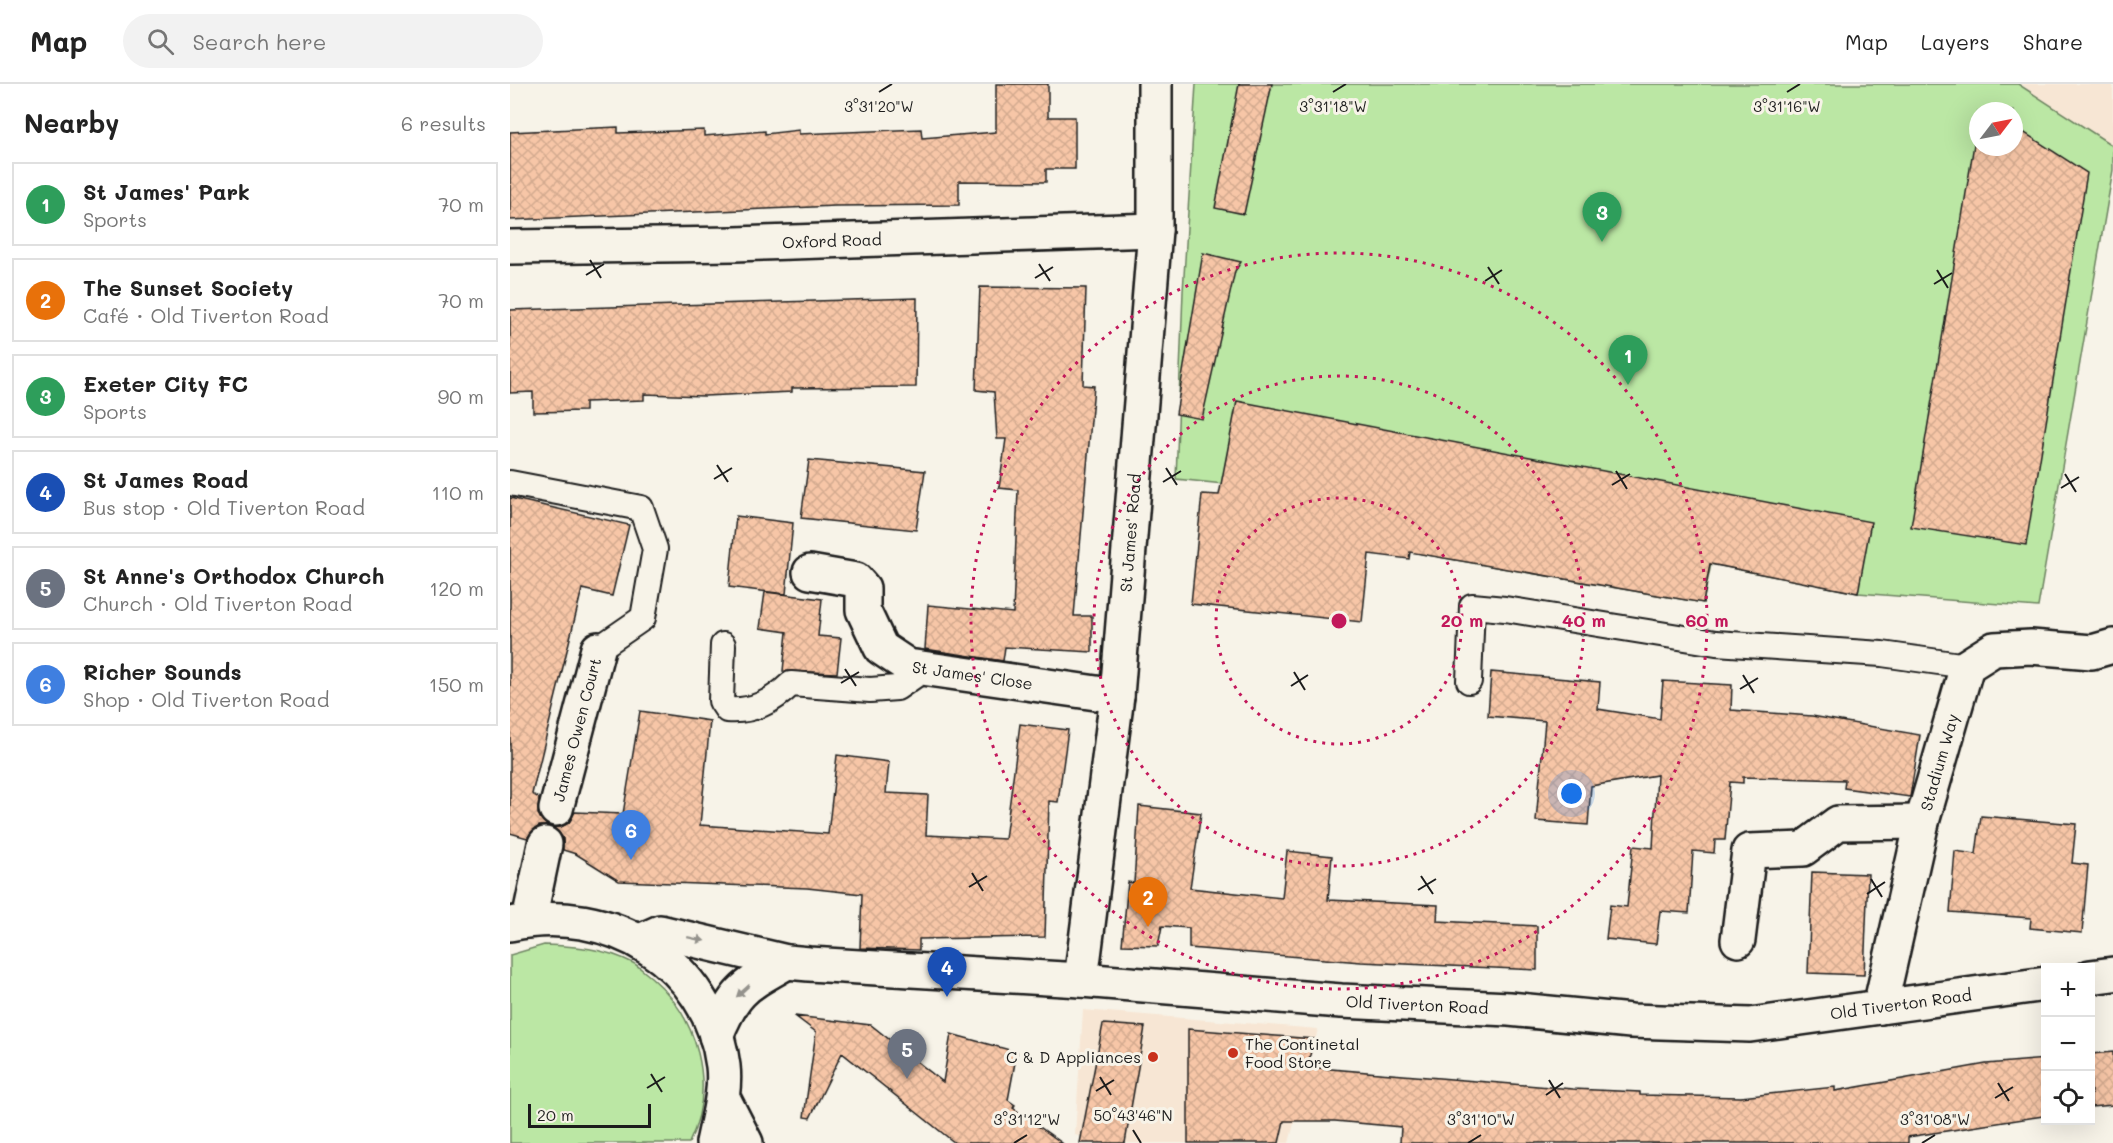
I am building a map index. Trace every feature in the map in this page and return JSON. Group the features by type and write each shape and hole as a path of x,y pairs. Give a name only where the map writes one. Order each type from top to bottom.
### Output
{"street":[{"name":"St James' Road","path":"1081,980 1117,696 1155,230 1155,84"},
{"name":"Oxford Road","path":"510,247 735,244 1155,230"},
{"name":"St James' Close","path":"810,572 856,580 863,588 863,610 881,648 908,666 923,670 1117,696"},
{"path":"1967,666 1994,649 2031,646 2092,652 2113,646"},
{"name":"James Owen Court","path":"556,809 598,649"},
{"name":"Stadium Way","path":"1880,1007 1922,822 1967,666"},
{"path":"1738,940 1749,851 1803,849 1838,823 1922,822"},
{"path":"545,844 519,922 567,918 605,926 640,941 673,966 692,990 716,1036 723,1066 723,1098 712,1143"},
{"name":"Old Tiverton Road","path":"640,941 660,932 788,962 1081,980 1341,1001 1509,1010 1631,1021 1750,1025 2041,985"},
{"path":"716,1036 728,1006 737,994 788,962"},
{"path":"2095,976 2113,974"},
{"path":"723,1098 746,1143"}],"lane":[{"path":"510,483 641,508 655,549 643,618 598,649"},
{"path":"1469,681 1472,606 1505,609 1716,643 1882,654 1967,666"},
{"path":"723,645 722,701 727,710 744,711 765,705 791,684 870,690 897,688 923,670"}],"shaded area":[{"path":"2021,84 2113,84 2113,181 2082,135"},
{"path":"1083,1010 1318,1029 1289,1143 1104,1143 1075,1135"}],"green space":[{"path":"1196,84 2018,84 2113,146 2113,170 2038,607 1858,593 1711,564 1703,603 1421,554 1427,505 1176,479 1183,292"},
{"path":"544,945 589,949 611,954 633,963 667,993 681,1012 691,1032 702,1076 697,1121 689,1143 510,1143 510,955"}],"building":[{"path":"996,84 1048,84 1048,117 1075,117 1075,169 1046,169 1046,182 959,181 959,205 835,206 510,220 510,132 618,127 618,133 704,130 704,136 765,131 765,134 799,130 799,134 921,129 922,138 996,132"},
{"path":"1239,84 1272,84 1244,214 1215,208"},
{"path":"2023,132 2087,173 2026,545 1911,527 1972,156 2023,156"},
{"path":"1203,253 1241,262 1235,271 1202,419 1176,414"},
{"path":"980,287 1086,288 1083,385 1094,386 1074,616 1092,616 1092,652 1005,647 1003,661 925,649 928,605 1013,613 1018,490 999,488 1006,439 997,439 994,392 976,390"},
{"path":"917,298 916,387 792,388 792,392 704,396 644,394 644,400 585,402 585,411 533,412 533,392 510,393 510,310"},
{"path":"1237,401 1871,522 1858,593 1710,564 1703,603 1410,552 1409,559 1369,554 1362,622 1191,604 1202,494 1219,495"},
{"path":"809,460 925,471 916,530 801,518"},
{"path":"510,498 629,525 612,596 582,589 532,794 539,798 538,814 548,826 539,826 527,838 510,833"},
{"path":"736,516 793,523 786,594 729,587"},
{"path":"765,592 822,599 818,636 841,638 837,673 783,671 787,632 760,628"},
{"path":"1491,672 1600,682 1598,709 1660,719 1663,681 1732,685 1731,710 1812,716 1920,735 1910,797 1844,788 1845,780 1743,777 1743,783 1730,782 1725,840 1715,840 1714,853 1693,851 1689,913 1660,911 1656,944 1606,939 1610,905 1627,907 1633,846 1653,848 1657,775 1591,786 1588,825 1536,821 1545,721 1488,716"},
{"path":"640,711 710,721 700,825 828,834 837,755 889,762 886,793 928,795 926,835 1005,839 1020,724 1068,730 1058,802 1049,801 1045,937 919,939 919,950 860,948 862,894 807,888 619,881 576,854 563,850 563,838 552,827 561,827 569,823 575,812 623,814"},
{"path":"1139,806 1201,813 1190,888 1282,898 1287,851 1332,856 1328,900 1438,905 1437,921 1537,926 1537,970 1361,962 1189,948 1189,928 1162,926 1158,946 1122,945 1128,882 1134,883"},
{"path":"1981,816 2076,824 2072,863 2088,865 2082,933 2030,928 2031,918 1950,912 1955,851 1976,854"},
{"path":"1812,872 1868,874 1864,975 1808,973"},
{"path":"795,1016 871,1025 943,1082 951,1034 1017,1052 1008,1100 1015,1105 1013,1108 1062,1143 955,1143 842,1053 810,1118 804,1117 816,1032"},
{"path":"1103,1024 1145,1027 1125,1143 1080,1143"},
{"path":"1188,1029 1314,1039 1307,1067 1573,1089 1640,1092 1640,1095 1741,1097 1835,1087 1835,1091 1986,1064 2041,1059 2041,1116 1908,1137 1908,1143 1400,1143 1401,1127 1335,1121 1284,1121 1279,1143 1188,1143"},
{"path":"2113,1052 2113,1105 2095,1107 2095,1054"}],"place":[{"name":"Exeter City FC","path":"1602,242"},
{"name":"St James' Park","path":"1628,385"},
{"name":"Richer Sounds","path":"631,860"},
{"name":"The Sunset Society","path":"1148,927"},
{"name":"St James Road","path":"947,997"},
{"name":"The Continetal Food Store","path":"1233,1053"},
{"name":"C & D Appliances","path":"1153,1057"},
{"name":"St Anne's Orthodox Church","path":"907,1079"}]}
